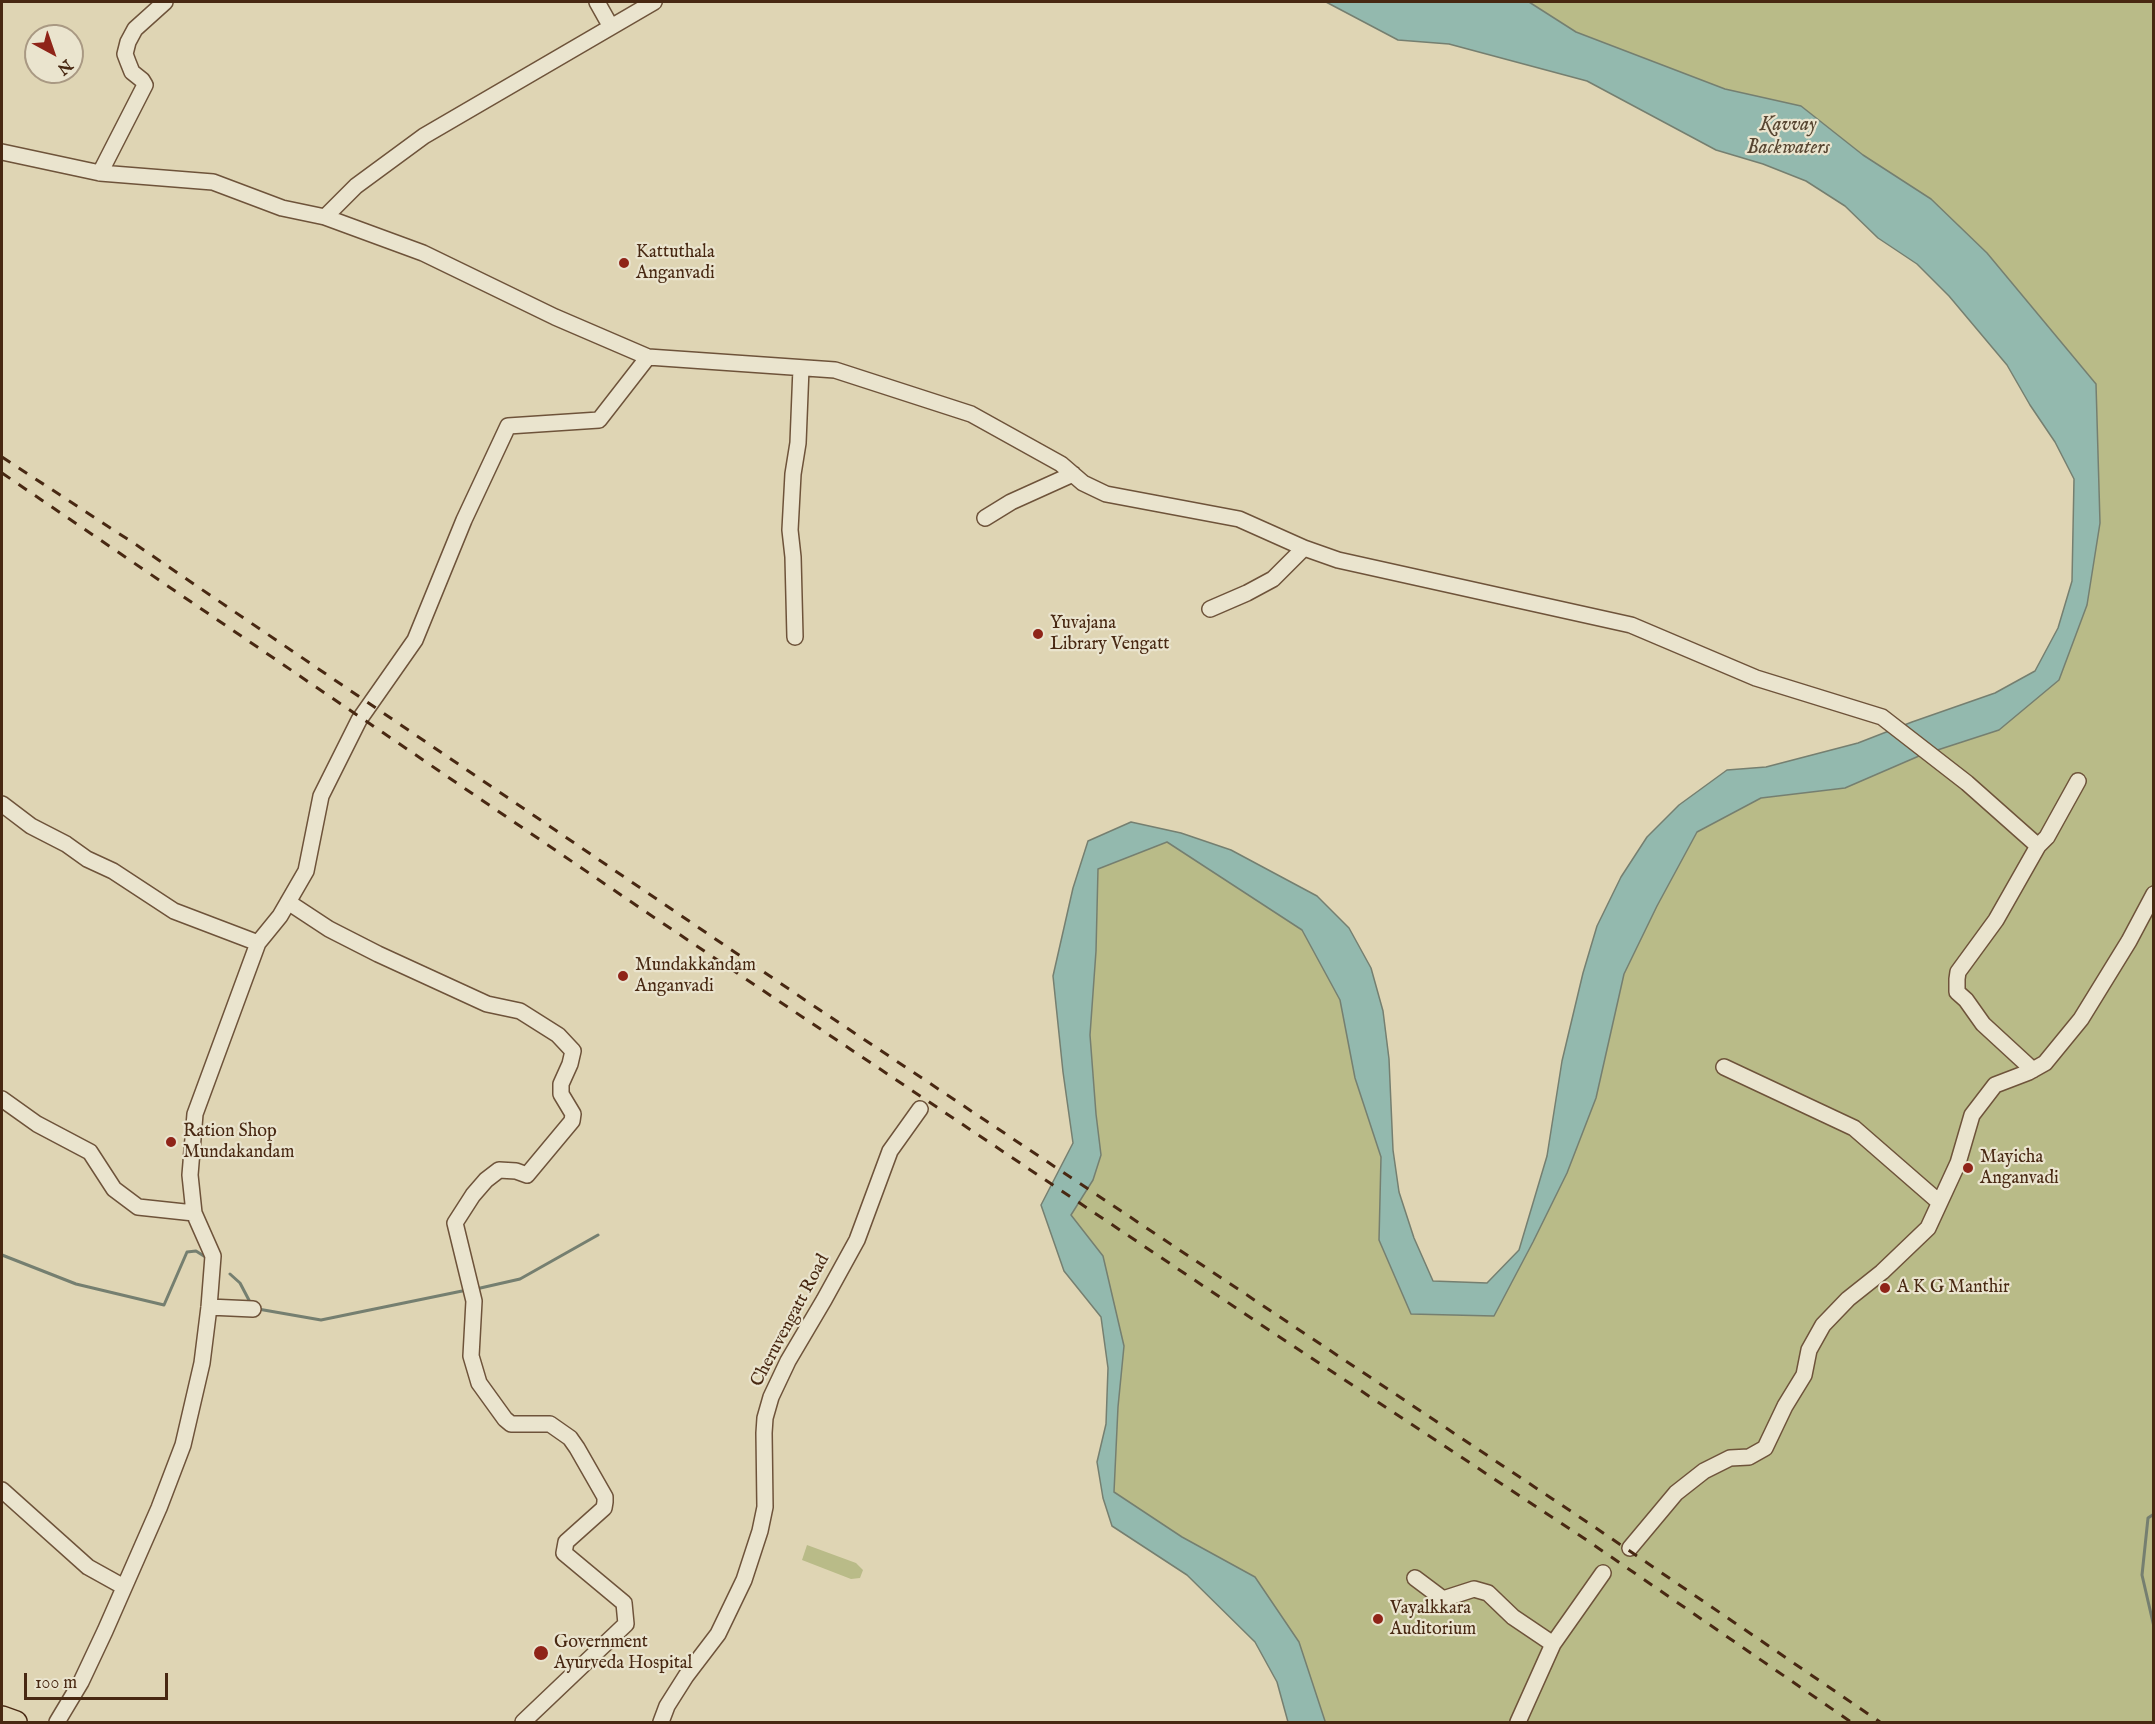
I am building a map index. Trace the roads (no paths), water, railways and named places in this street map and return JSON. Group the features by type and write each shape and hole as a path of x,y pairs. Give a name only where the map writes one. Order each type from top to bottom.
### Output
{"highway":[{"path":"2,1717 16,1722"}],"street":[{"path":"100,173 145,85 132,72 128,62 125,54 128,42 135,29 165,2"},
{"path":"597,2 610,27"},
{"path":"325,216 356,186 424,136 654,2"},
{"path":"2,152 100,173 213,182 282,208 325,216 423,253 555,317 648,357 836,370 971,414 1061,464 1083,483 1106,494 1239,519 1304,548 1338,560 1631,625 1756,678 1882,717 1967,783 2038,846"},
{"path":"57,1722 81,1682 159,1508 183,1445 202,1363 213,1256 194,1213 190,1175 195,1114 258,943 280,916 306,872 321,796 359,720 415,640 464,520 508,426 599,420 648,357"},
{"path":"795,637 790,530 793,474 798,443 801,368"},
{"path":"985,518 1011,502 1073,474"},
{"path":"1210,609 1273,579 1304,548"},
{"path":"2033,1070 1983,1024 1966,1000 1957,992 1958,972 1995,920 2038,846 2047,837 2078,781"},
{"path":"2,804 32,826 66,844 87,859 113,871 174,911 258,943"},
{"path":"1630,1548 1676,1494 1704,1471 1730,1458 1749,1457 1766,1448 1785,1406 1804,1375 1809,1350 1823,1325 1848,1299 1882,1272 1929,1228 1958,1163 1972,1116 1990,1089 2003,1080 2033,1070 2045,1063 2081,1019 2129,941 2154,894"},
{"path":"288,902 329,929 378,954 487,1004 520,1011 558,1035 573,1051 561,1084 561,1094 573,1114 572,1121 527,1175 516,1171 499,1170 486,1180 455,1223 473,1295 471,1356 479,1383 511,1424 550,1424 570,1438 605,1497 604,1508 566,1542 564,1552 624,1603 626,1624 523,1722"},
{"path":"1724,1067 1854,1128 1939,1202"},
{"path":"2,1099 37,1124 90,1152 114,1189 138,1207 194,1213"},
{"name":"Cheruvengatt Road","path":"661,1722 667,1706 686,1676 718,1634 744,1580 760,1531 765,1507 764,1433 765,1418 771,1397 788,1361 857,1240 890,1151 920,1109"},
{"path":"209,1307 254,1309"},
{"path":"2,1490 88,1567 124,1587"},
{"path":"1518,1722 1553,1644 1603,1574"},
{"path":"1415,1578 1443,1599 1474,1589 1488,1593 1513,1617 1553,1644"}],"water":[{"name":"Kavvay Backwaters","path":"1326,2 1529,2 1576,32 1725,89 1801,106 1863,155 1931,199 1987,253 2096,384 2100,523 2087,605 2059,680 1999,730 1919,756 1845,788 1761,798 1697,832 1624,974 1596,1098 1567,1173 1494,1316 1411,1314 1379,1240 1381,1157 1355,1078 1340,1000 1302,930 1167,842 1098,869 1096,951 1090,1035 1101,1155 1093,1180 1071,1215 1103,1256 1124,1346 1118,1407 1114,1492 1182,1537 1255,1577 1299,1642 1325,1721 1288,1722 1277,1682 1255,1642 1187,1575 1112,1526 1103,1498 1097,1462 1106,1424 1108,1368 1101,1317 1064,1271 1041,1205 1073,1143 1053,976 1073,888 1088,841 1131,822 1181,833 1231,850 1317,896 1349,928 1371,968 1383,1011 1389,1059 1393,1150 1399,1192 1414,1238 1433,1281 1487,1283 1519,1250 1547,1156 1562,1061 1597,926 1621,877 1647,837 1679,805 1727,770 1766,767 1858,743 1995,693 2035,671 2058,628 2072,581 2074,479 2055,442 2007,365 1949,296 1917,264 1878,238 1845,206 1806,181 1763,164 1716,150 1587,81 1449,44 1398,40"}],"waterway":[{"path":"476,1289 520,1279 598,1235"},
{"path":"2,1255 76,1284 164,1305 187,1252 196,1251 207,1258"},
{"path":"230,1274 240,1283 251,1304"},
{"path":"258,1309 321,1320 467,1290"},
{"path":"2154,1514 2148,1518 2142,1575 2154,1627"}],"railway":[{"path":"2,457 135,544 805,1000 1596,1528 1880,1722"},
{"path":"2,473 649,914 1588,1541 1851,1722"}],"place":[{"name":"Kattuthala Anganvadi","path":"624,263"},
{"name":"Yuvajana Library Vengatt","path":"1038,634"},
{"name":"Mundakkandam Anganvadi","path":"623,976"},
{"name":"Ration Shop Mundakandam","path":"171,1142"},
{"name":"Mayicha Anganvadi","path":"1968,1168"},
{"name":"A K G Manthir","path":"1885,1288"},
{"name":"Vayalkkara Auditorium","path":"1378,1619"},
{"name":"Government Ayurveda Hospital","path":"541,1653"}]}
